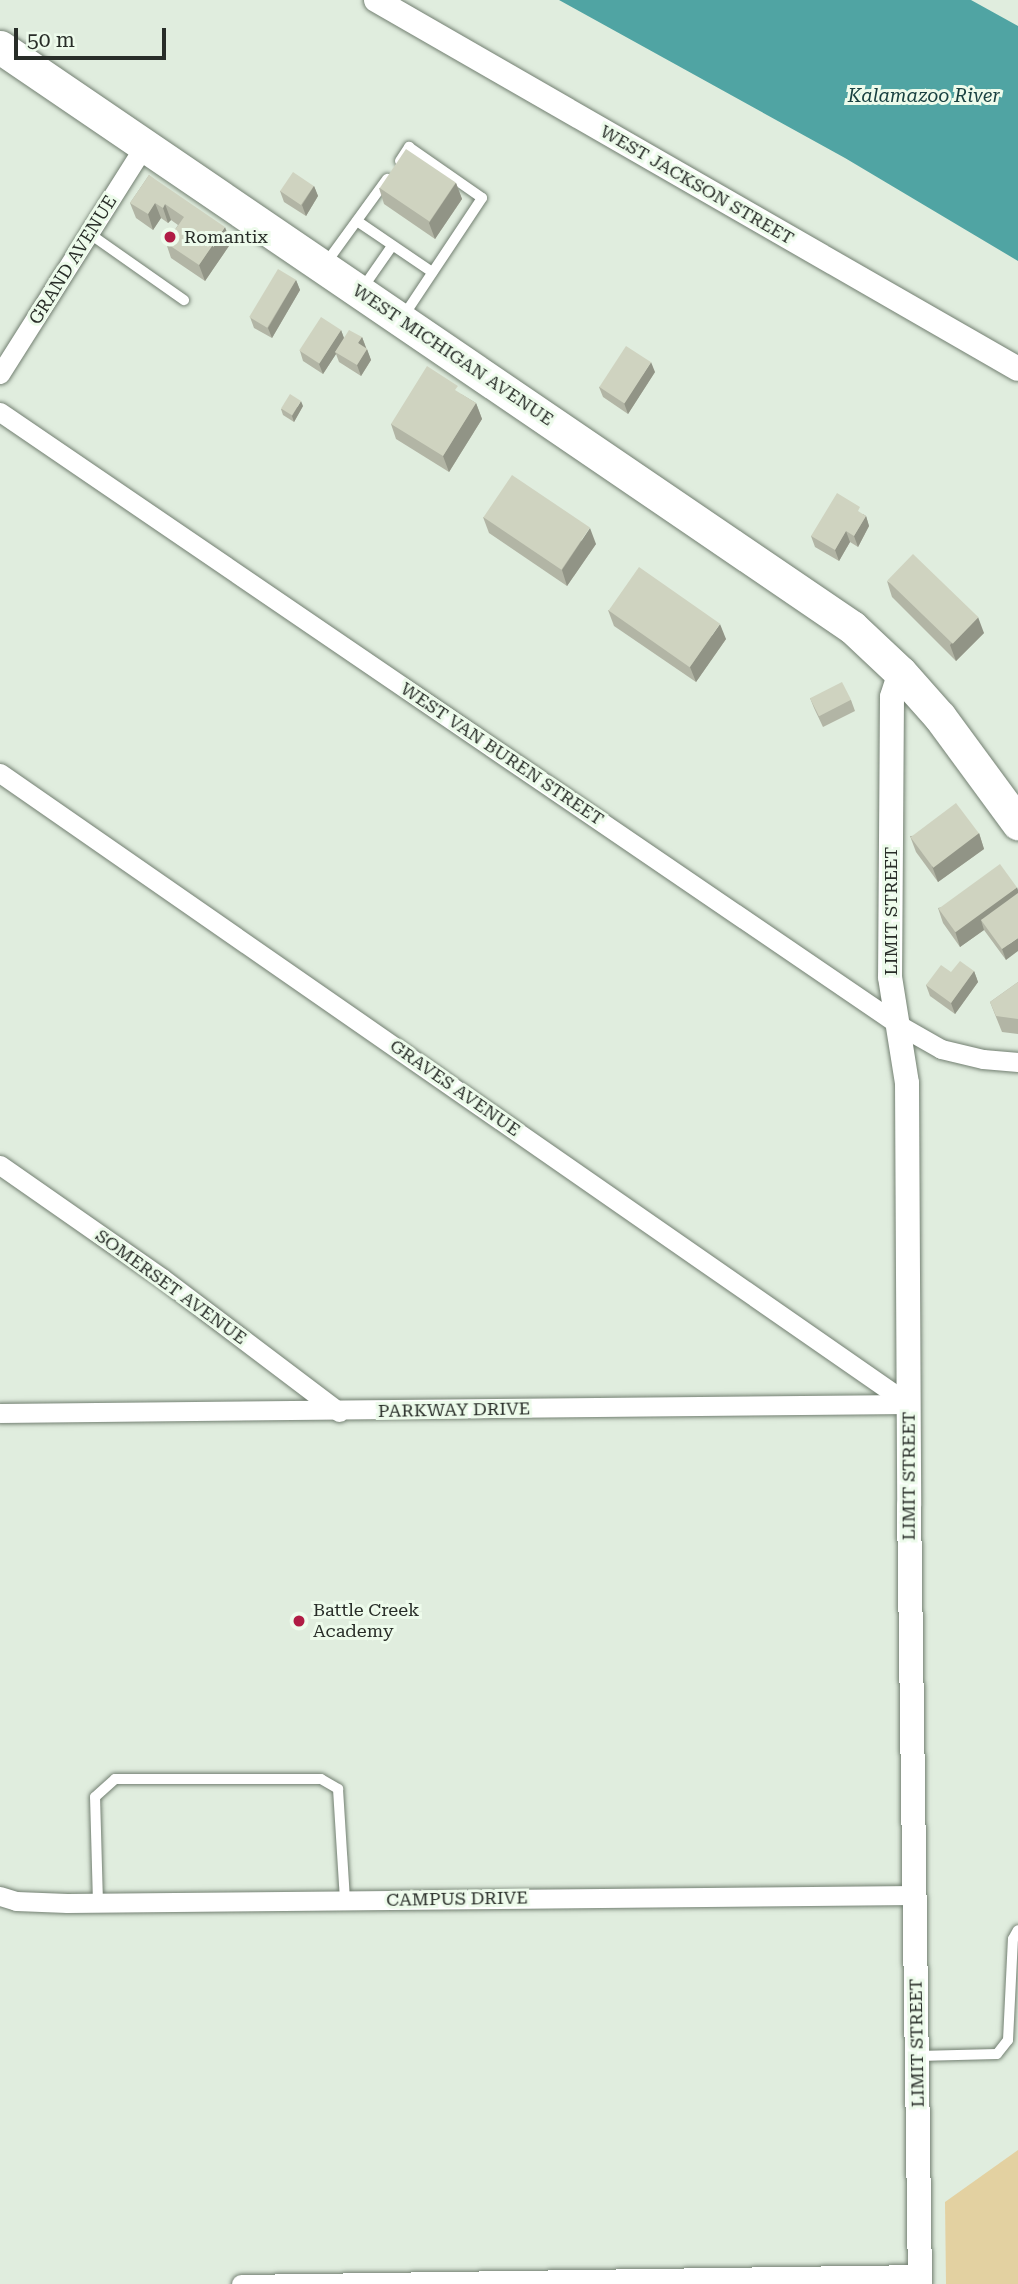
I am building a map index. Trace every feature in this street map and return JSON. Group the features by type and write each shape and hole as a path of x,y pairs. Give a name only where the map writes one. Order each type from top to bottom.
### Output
{"highway":[{"name":"WEST MICHIGAN AVENUE","path":"0,47 852,627 900,672 940,717 1018,823"}],"street":[{"name":"WEST JACKSON STREET","path":"376,0 1018,369"},
{"name":"GRAND AVENUE","path":"0,374 144,146"},
{"name":"WEST VAN BUREN STREET","path":"0,412 899,1025 941,1049 983,1059 1018,1062"},
{"name":"LIMIT STREET","path":"900,672 892,697 890,977 907,1083 920,2279"},
{"name":"GRAVES AVENUE","path":"0,774 909,1405"},
{"name":"SOMERSET AVENUE","path":"0,1165 162,1278 339,1412"},
{"name":"PARKWAY DRIVE","path":"0,1413 909,1405"},
{"name":"CAMPUS DRIVE","path":"0,1896 16,1901 98,1903 915,1895"},
{"path":"241,2284 920,2279"}],"lane":[{"path":"323,267 409,147 482,198 401,320"},
{"path":"357,221 432,272"},
{"path":"90,234 184,300"},
{"path":"360,292 392,246"},
{"path":"98,1903 95,1797 115,1779 321,1779 338,1789 345,1900"},
{"path":"917,2056 997,2054 1009,2040 1013,1939 1018,1930"}],"shaded area":[{"path":"1018,2150 1018,2284 946,2284 945,2202"}],"water":[{"name":"Kalamazoo River","path":"559,0 971,0 1018,26 1018,261 845,158"}],"building":[{"path":"406,149 456,183 429,222 380,188"},
{"path":"293,172 314,186 301,205 280,191"},
{"path":"149,175 225,227 199,265 166,243 184,217 165,204 163,208 155,203 148,214 130,203"},
{"path":"278,269 296,280 267,328 249,317"},
{"path":"321,317 341,330 319,364 299,351"},
{"path":"349,330 362,337 358,343 367,349 357,365 335,352"},
{"path":"626,346 651,362 624,403 599,387"},
{"path":"427,366 458,386 455,390 476,403 443,456 391,424"},
{"path":"290,394 301,401 292,415 281,408"},
{"path":"512,475 590,528 561,570 483,517"},
{"path":"837,493 860,507 858,511 866,516 854,536 846,531 835,550 811,536"},
{"path":"913,554 978,617 953,644 887,581"},
{"path":"639,567 720,624 690,667 609,610"},
{"path":"842,682 851,700 819,716 810,698"},
{"path":"956,803 979,833 933,868 910,837"},
{"path":"1000,864 1017,887 956,932 939,909"},
{"path":"1018,893 1018,938 1002,949 981,920"},
{"path":"960,961 974,971 951,1003 926,985 941,965 951,972"},
{"path":"1018,982 1018,1019 996,1016 990,1002"}],"place":[{"name":"Romantix","path":"170,237"},
{"name":"Battle Creek Academy","path":"299,1621"}]}
